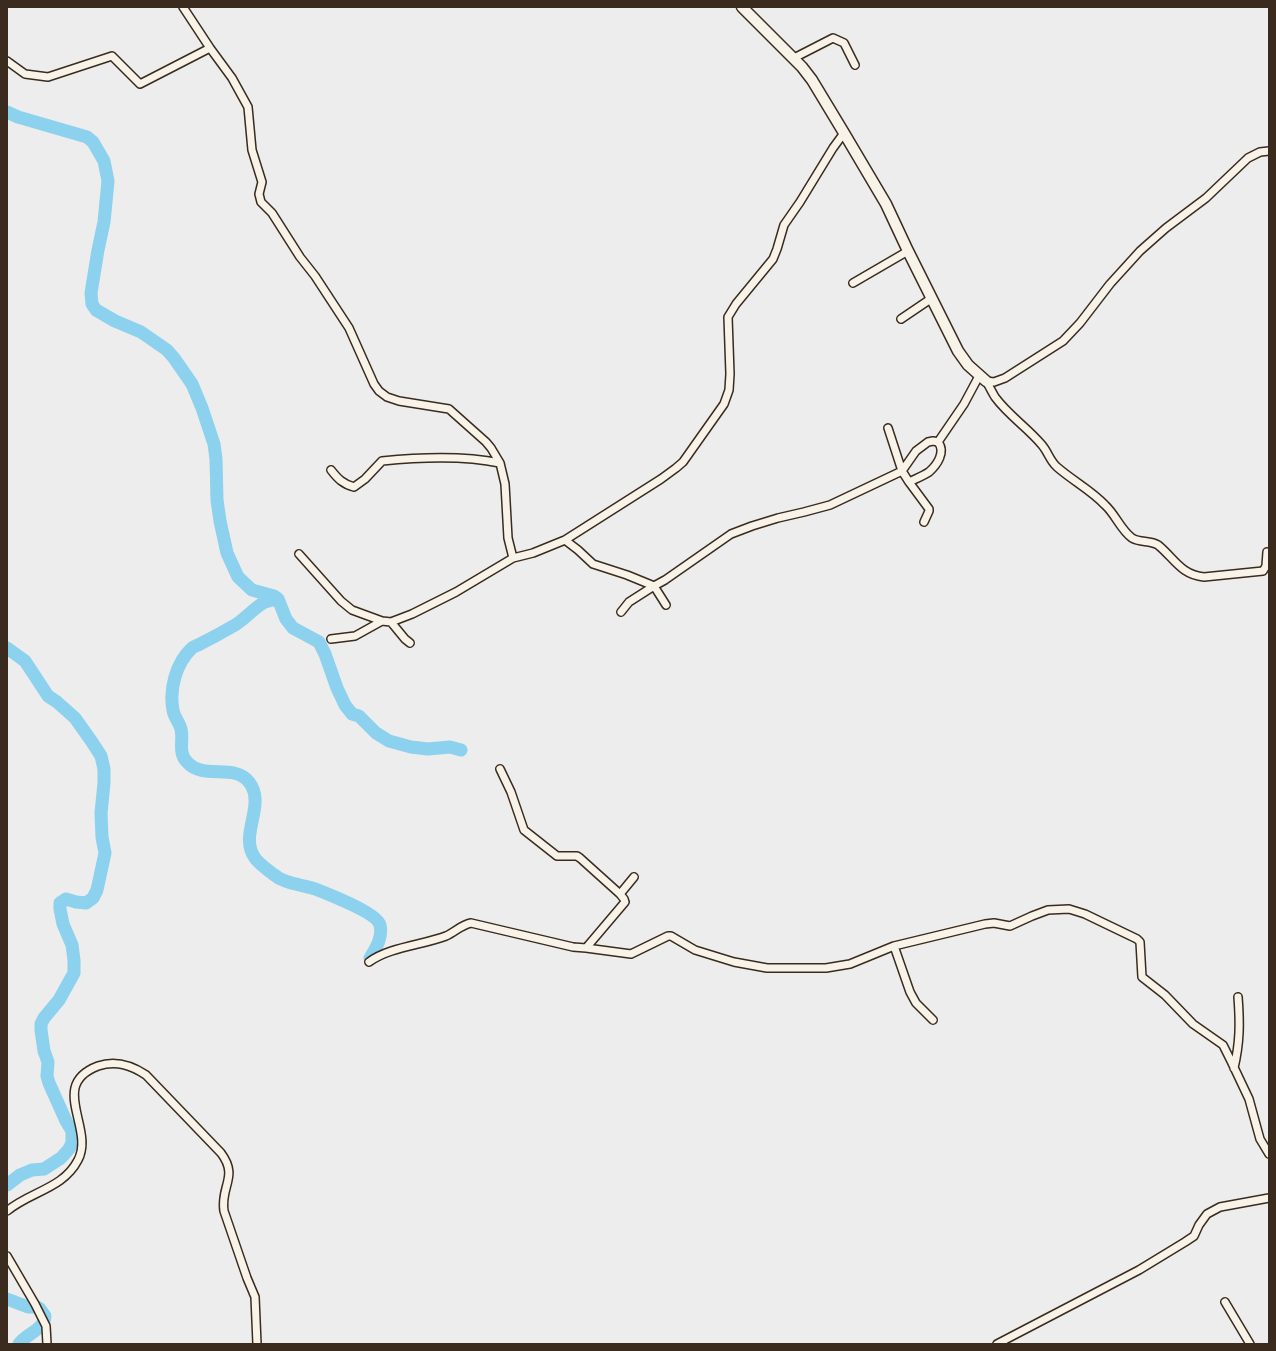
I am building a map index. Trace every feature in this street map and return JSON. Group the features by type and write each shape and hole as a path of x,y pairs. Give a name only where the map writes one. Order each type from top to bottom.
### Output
{"street":[{"path":"183,7 232,78 248,107 252,150 262,182 259,199 272,213 300,257 315,276 349,328 374,384 386,397 399,401 449,409 486,442 500,463 505,484 508,538 513,558"},
{"path":"742,7 794,58 812,80 886,204 958,351 996,398 1043,445 1051,461 1090,491 1104,504 1112,512 1125,532 1137,540 1148,541 1158,546 1178,566 1197,577 1204,578 1263,571 1266,566 1267,552"},
{"path":"794,58 833,38 844,42 855,65"},
{"path":"7,61 25,74 48,77 112,56 140,84 210,48"},
{"path":"299,554 341,602 352,610 382,621 391,622 412,614 456,592 513,558 533,553 565,540 676,468 683,462 724,404 729,390 730,374 728,324 730,312 773,259 784,225 844,133"},
{"path":"982,379 994,382 1005,378 1063,341 1080,323 1110,284 1140,252 1166,228 1206,198 1248,158 1260,152 1269,151"},
{"path":"853,283 908,251"},
{"path":"901,319 932,298"},
{"path":"938,442 982,379"},
{"path":"888,428 902,471 929,509 924,522"},
{"path":"621,612 629,602 665,580 731,534 771,520 830,505 902,471 916,450 928,442 938,442"},
{"path":"909,482 928,473 934,467 942,452 938,442"},
{"path":"331,470 338,479 354,487 365,479 382,461 447,458 483,460 500,463"},
{"path":"565,540 592,564 627,575 654,586 666,605"},
{"path":"331,639 355,636 382,621"},
{"path":"391,622 405,639 410,642"},
{"path":"500,769 511,792 524,830 557,856 577,856 580,858 624,899 625,902 586,948"},
{"path":"620,894 634,877"},
{"path":"369,962 380,955 447,936 462,926 471,923 573,947 631,954 668,936 671,936 695,950 734,962 767,968 826,968 850,964 894,946 990,923 1014,926 1032,916 1054,909 1069,909 1137,939 1140,942 1142,977 1165,995 1193,1024 1222,1045 1249,1099 1260,1139 1269,1154"},
{"path":"894,946 910,992 916,1003 933,1020"},
{"path":"1234,1068 1239,1048 1240,1023 1238,997"},
{"path":"7,1211 26,1197 58,1183 70,1172 78,1160 82,1145 73,1097 74,1087 80,1077 90,1069 105,1064 120,1063 136,1068 146,1075 221,1152 228,1162 230,1170 222,1202 247,1278 255,1297 257,1344"},
{"path":"997,1344 1139,1270 1185,1242 1194,1236 1199,1225 1207,1214 1220,1207 1269,1198"},
{"path":"7,1256 36,1304 46,1326 47,1344"},
{"path":"1225,1302 1250,1344"}],"waterway":[{"path":"7,112 18,117 87,137 93,142 104,161 108,181 104,222 91,293 92,304 96,310 115,321 141,332 167,350 192,384 214,444 217,500 220,521 227,553 238,577 252,590 274,596 278,599 286,619 293,628 319,642 345,705 352,714 359,716 376,733 389,741 411,747 428,749 450,747 461,750"},
{"path":"278,599 263,603 235,625 193,647 186,654 175,677 172,694 174,713 182,733 183,755 188,763 195,768 235,773 243,776 249,782 254,791 255,800 249,840 255,858 261,864 278,878 312,888 332,896 362,910 377,920 380,925 381,934 375,950 370,958"},
{"path":"7,648 25,661 48,696 75,718 101,756 104,769 101,813 102,837 105,853 97,890 93,898 86,903 66,899 60,903 63,924 72,945 74,973 59,1000 41,1024 44,1051 48,1062 47,1076 66,1121 72,1131 72,1143 61,1158 44,1169 32,1170 20,1175 7,1185"},
{"path":"7,1299 28,1307 37,1307 45,1316 44,1321 39,1328 22,1340 19,1344"}]}
